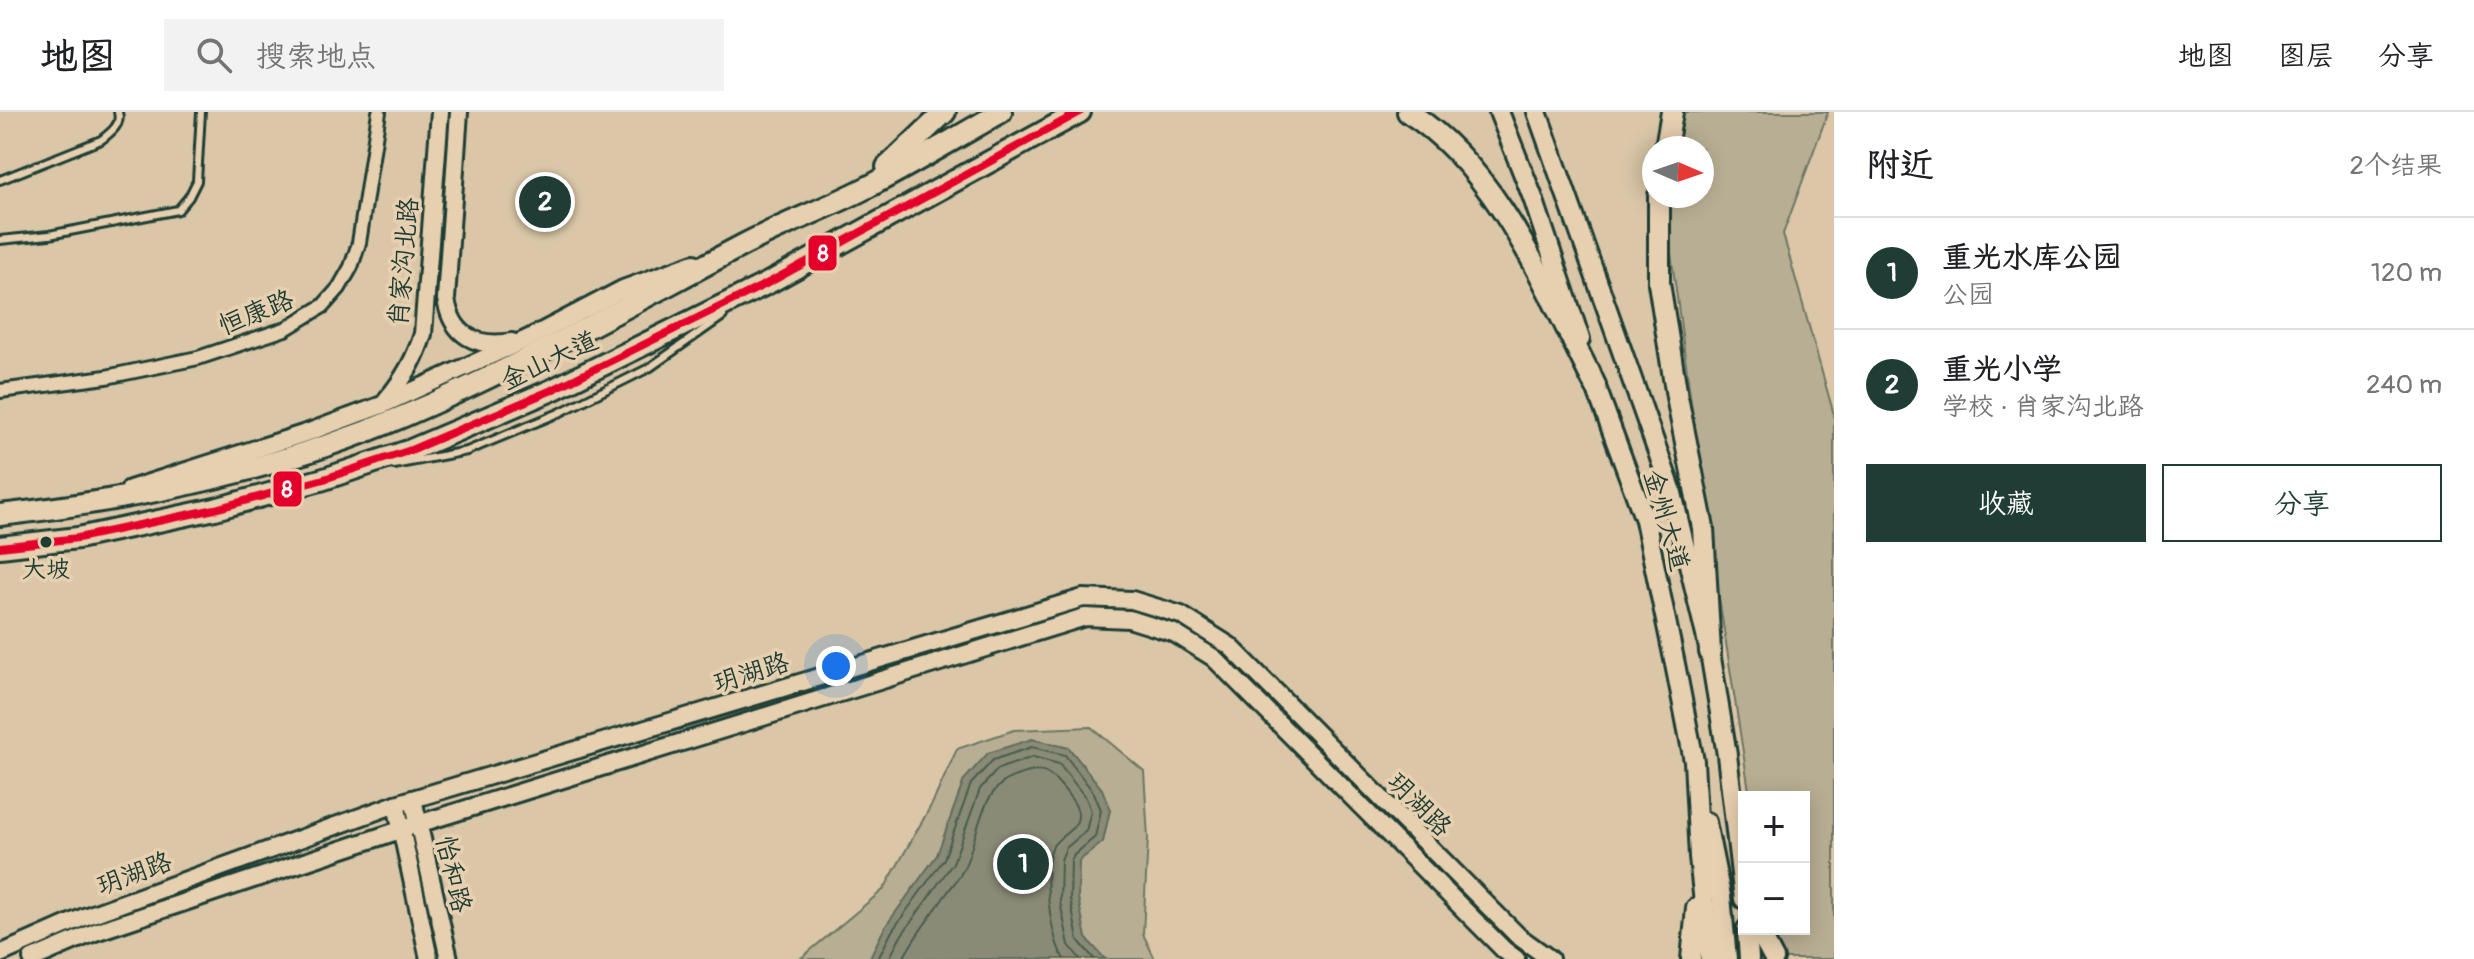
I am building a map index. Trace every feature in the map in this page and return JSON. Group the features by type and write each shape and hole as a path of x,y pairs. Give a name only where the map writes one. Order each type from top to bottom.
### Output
{"highway":[{"path":"864,189 945,112"},
{"name":"金山大道","path":"0,515 75,507 209,479 315,449 401,417 536,356 748,242 864,189 1001,112"},
{"path":"1408,112 1438,133 1481,180 1522,243 1595,385"},
{"path":"1668,136 1672,112"},
{"name":"金山大道","path":"0,547 78,538 215,509 324,479 411,450 552,390 770,282 1079,114"},
{"path":"1659,208 1659,283 1677,397 1703,528 1710,652"}],"main road":[{"name":"肖家沟北路","path":"382,405 415,360 423,334 440,112"},
{"name":"肖家沟北路","path":"459,112 446,299 449,317 469,338 484,343 500,344 529,338"},
{"name":"金州大道","path":"1499,112 1533,198 1595,385 1645,520 1694,761 1699,857 1710,959"},
{"name":"金州大道","path":"1537,112 1671,489 1710,652 1740,863"},
{"path":"75,507 309,432 382,405 529,338 623,289 748,242"},
{"name":"玥湖路","path":"0,954 84,917 396,804 1083,598 1132,600 1181,615 1230,646 1518,936 1550,959"},
{"name":"玥湖路","path":"32,959 95,932 418,824 1085,617 1129,619 1174,633 1214,658 1516,959"},
{"path":"1694,761 1721,896 1727,959"},
{"name":"怡和路","path":"413,799 449,959"},
{"name":"怡和路","path":"396,804 429,959"},
{"path":"1691,959 1699,857"},
{"path":"1747,935 1749,959"},
{"path":"1761,935 1774,959"}],"street":[{"name":"恒康路","path":"0,391 106,377 198,358 285,329 323,306 339,288 351,267 359,243 379,112"}],"lane":[{"path":"0,180 101,140 118,123 118,112"},
{"path":"0,240 49,235 178,210 197,181 201,112"}],"shaded area":[{"path":"1678,112 1828,112 1783,234 1834,415 1834,959 1785,959 1770,935 1810,935 1810,791 1749,791 1707,521 1669,238 1668,208 1714,208 1714,136 1674,136"},
{"path":"1091,727 1144,771 1148,838 1143,934 1155,959 800,959 884,889 933,802 957,749 1014,730"}],"water":[{"path":"1032,739 1069,748 1102,789 1110,810 1103,842 1079,861 1078,898 1086,938 1105,959 869,959 885,927 937,855 964,780 988,753"}],"transit line":[{"name":"8","path":"0,547 78,538 215,509 324,479 411,450 552,390 770,282 1080,112"}],"place":[{"name":"重光小学","path":"545,202"},
{"name":"大坡","path":"46,542"},
{"name":"重光水库公园","path":"1023,864"}]}
